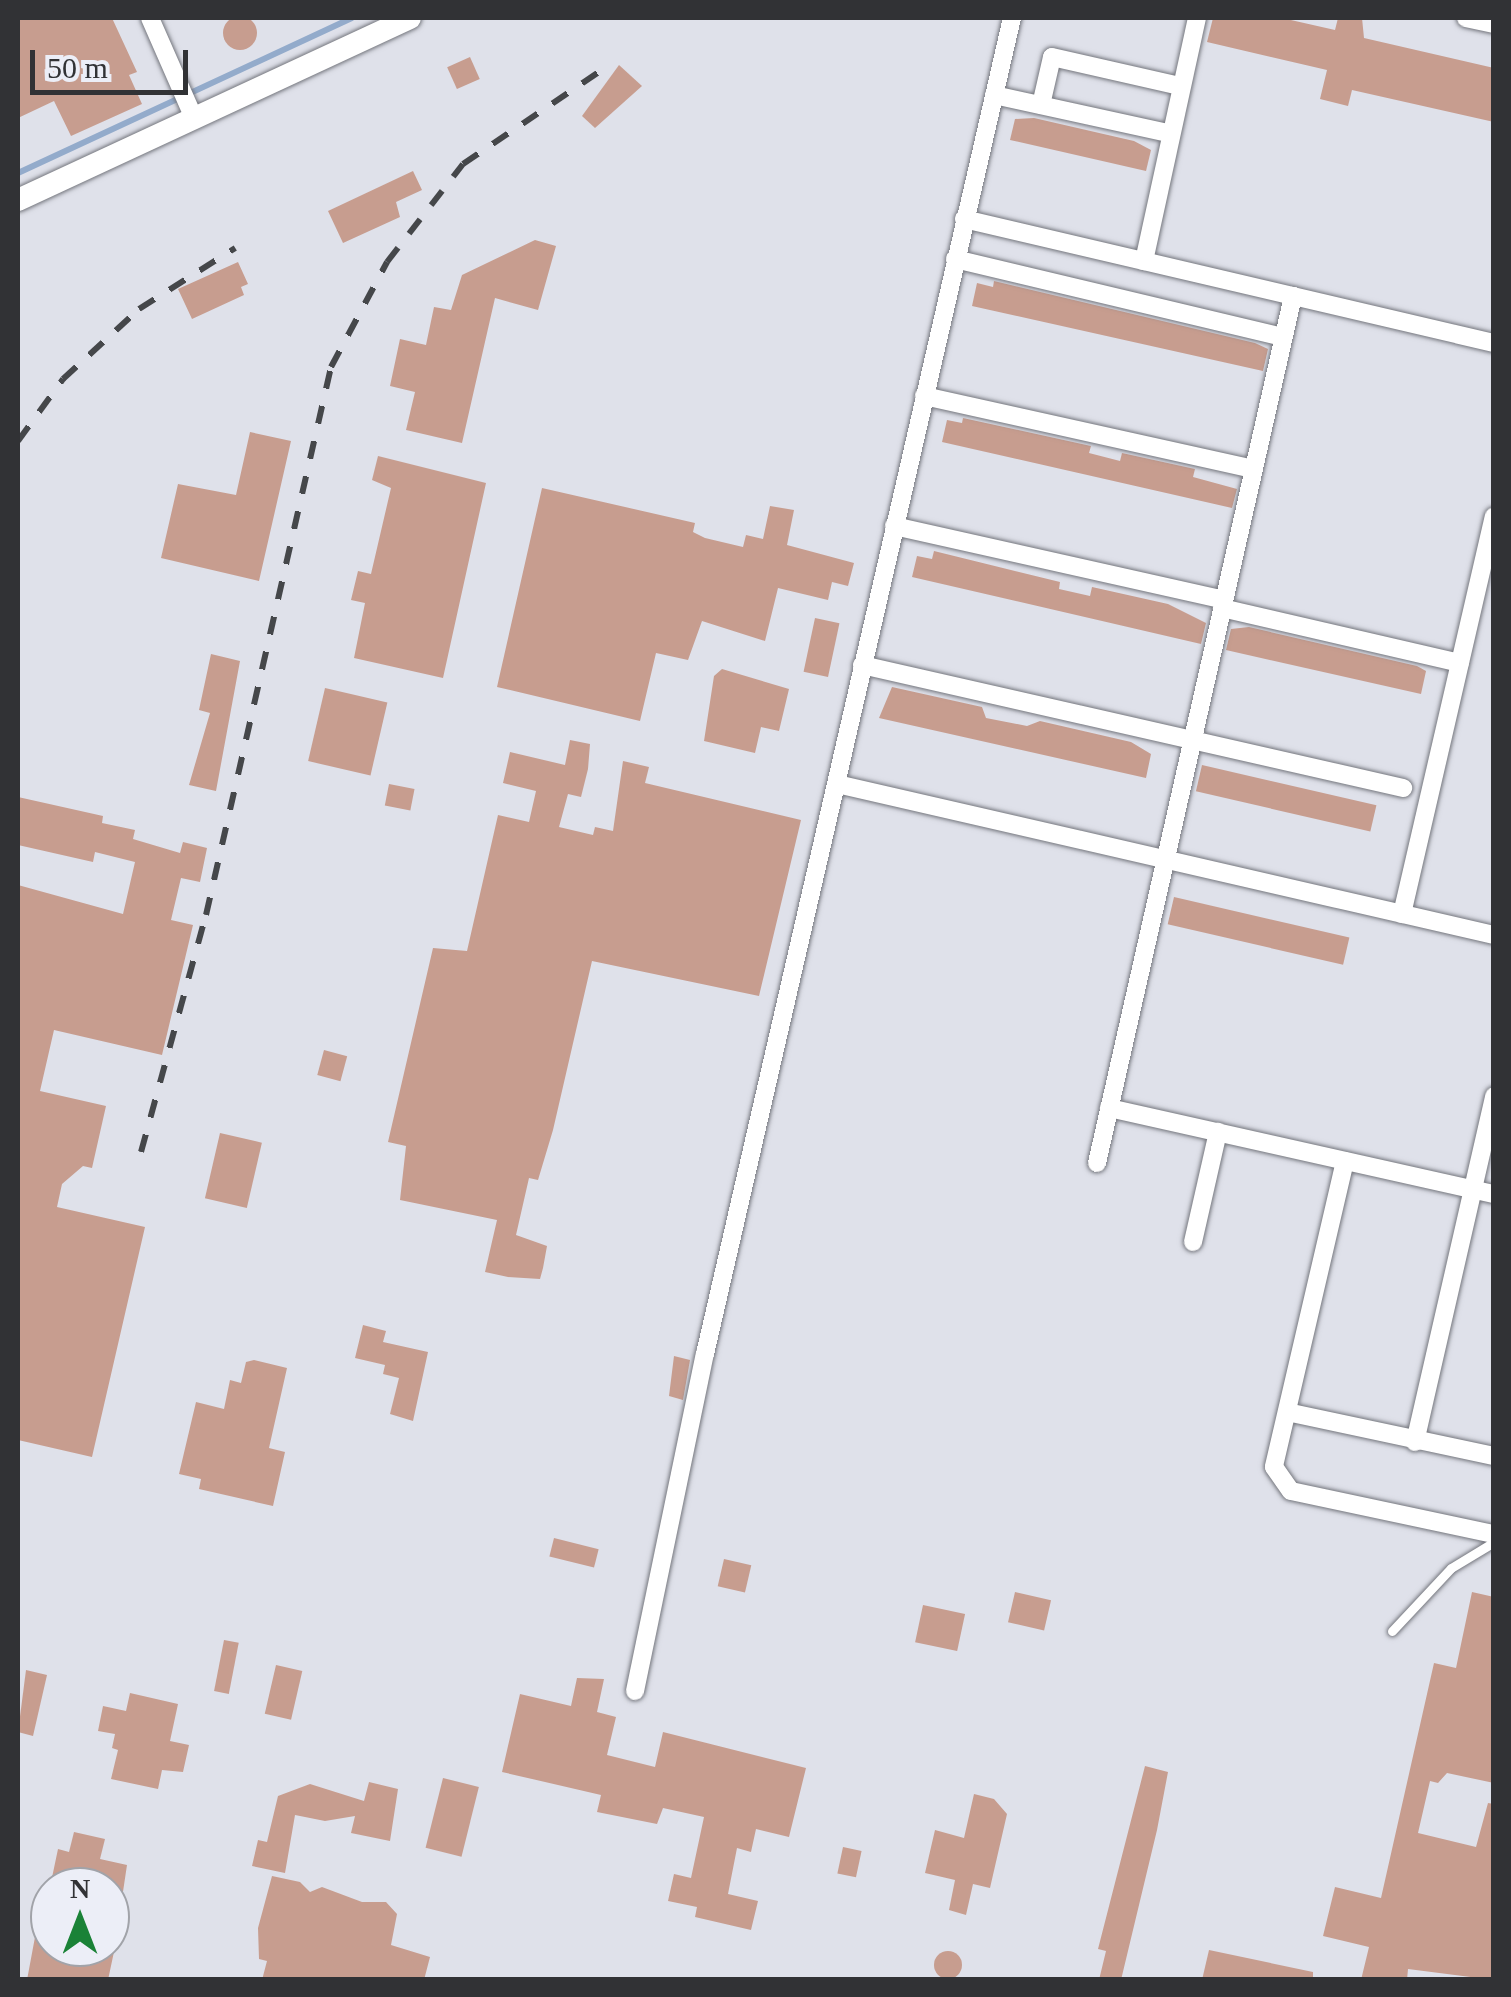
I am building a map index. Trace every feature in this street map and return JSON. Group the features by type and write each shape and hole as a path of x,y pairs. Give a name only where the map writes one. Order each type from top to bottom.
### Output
{"street":[{"path":"150,18 186,104"},
{"path":"18,200 186,104 410,18"},
{"path":"635,1691 704,1354 1012,18"},
{"path":"1144,261 1168,133 1197,18"},
{"path":"1466,18 1494,24"},
{"path":"1042,105 1052,57 1180,86"},
{"path":"994,95 1168,133"},
{"path":"964,218 1494,342"},
{"path":"955,259 1283,337"},
{"path":"1097,1162 1292,296"},
{"path":"924,396 1254,469"},
{"path":"1402,914 1494,517"},
{"path":"894,526 1460,662"},
{"path":"862,665 1402,788"},
{"path":"837,784 1494,935"},
{"path":"1416,1442 1494,1096"},
{"path":"1109,1108 1494,1194"},
{"path":"1192,1242 1218,1132"},
{"path":"1345,1161 1274,1466 1291,1491 1494,1534"},
{"path":"1287,1412 1494,1456"}],"lane":[{"path":"1392,1631 1451,1568 1494,1542"}],"building":[{"path":"240,16 252,21 257,33 252,45 240,50 228,45 223,33 228,21"},
{"path":"18,18 112,18 137,72 129,75 142,104 71,136 54,101 18,118"},
{"path":"1213,18 1282,18 1335,30 1338,18 1362,18 1364,38 1494,68 1494,122 1352,90 1348,106 1320,99 1327,70 1207,42"},
{"path":"470,57 480,79 457,89 447,67"},
{"path":"619,65 642,86 595,128 582,116"},
{"path":"1034,118 1134,141 1151,150 1146,171 1010,140 1015,119"},
{"path":"413,171 422,190 396,202 400,217 343,243 328,211"},
{"path":"535,240 556,246 538,310 495,298 462,443 406,430 415,392 390,386 400,339 426,345 434,307 451,310 462,275"},
{"path":"238,262 248,284 241,287 244,295 192,319 178,289"},
{"path":"994,281 1255,343 1268,349 1263,371 972,306 977,283 993,287"},
{"path":"963,418 1091,446 1089,453 1120,461 1122,453 1195,469 1193,477 1237,489 1232,508 942,442 947,420 962,423"},
{"path":"250,432 291,441 259,581 161,558 178,484 236,495"},
{"path":"378,456 486,483 443,678 354,658 365,603 351,600 358,571 371,574 391,488 372,480"},
{"path":"542,488 695,523 693,532 705,538 743,547 746,535 763,539 770,506 794,510 787,545 854,563 848,586 832,582 828,600 778,588 765,641 702,621 688,660 656,653 640,721 497,687"},
{"path":"934,551 1060,582 1059,589 1090,596 1092,587 1168,604 1206,623 1201,644 912,577 917,556 932,559"},
{"path":"815,618 839,623 828,677 804,672"},
{"path":"1249,627 1417,666 1426,671 1421,694 1226,650 1231,629"},
{"path":"211,654 240,661 216,791 189,785 210,713 199,710"},
{"path":"722,669 789,689 779,731 761,727 755,753 704,741 714,676"},
{"path":"892,687 982,707 986,718 1027,726 1040,721 1131,742 1151,754 1146,778 879,718"},
{"path":"325,688 387,702 370,775 308,761"},
{"path":"570,740 590,744 588,769 581,797 568,794 559,827 593,835 595,827 613,831 623,761 649,767 645,783 801,820 759,996 592,961 553,1130 538,1180 529,1178 516,1235 547,1246 543,1268 540,1279 508,1277 485,1272 497,1220 400,1200 406,1146 388,1142 433,948 467,951 498,815 529,822 536,791 503,783 510,752 565,765"},
{"path":"1202,765 1376,805 1370,832 1196,791"},
{"path":"389,784 415,789 410,811 385,806"},
{"path":"18,797 103,816 102,823 135,830 133,839 180,853 183,842 207,848 200,882 181,878 171,920 193,925 162,1055 54,1030 40,1091 106,1106 92,1168 83,1166 62,1184 57,1207 145,1227 92,1457 18,1440 18,885 123,914 135,862 95,852 93,862 18,845"},
{"path":"1174,897 1349,937 1343,965 1168,924"},
{"path":"324,1050 347,1056 340,1081 317,1075"},
{"path":"220,1133 262,1143 247,1208 205,1198"},
{"path":"363,1325 386,1331 383,1342 428,1352 413,1421 390,1414 399,1378 383,1374 385,1365 355,1358"},
{"path":"674,1356 690,1360 683,1400 669,1396"},
{"path":"254,1360 287,1368 269,1448 285,1452 273,1506 199,1489 201,1479 179,1474 196,1402 224,1409 230,1380 241,1383 246,1362"},
{"path":"554,1538 599,1549 594,1568 549,1556"},
{"path":"724,1559 751,1565 745,1593 718,1586"},
{"path":"1015,1592 1051,1600 1044,1631 1008,1622"},
{"path":"1472,1592 1494,1597 1494,1783 1447,1773 1438,1783 1430,1781 1418,1833 1476,1847 1488,1803 1494,1804 1494,1980 1408,1969 1407,1980 1361,1980 1369,1947 1323,1936 1335,1887 1381,1898 1434,1663 1456,1668"},
{"path":"923,1605 965,1614 957,1651 915,1642"},
{"path":"224,1640 239,1643 229,1694 214,1691"},
{"path":"276,1665 302,1671 291,1720 265,1714"},
{"path":"26,1670 47,1675 33,1736 18,1732"},
{"path":"577,1678 604,1679 597,1712 616,1717 607,1755 655,1767 663,1732 806,1768 789,1837 756,1829 751,1852 737,1848 728,1894 758,1901 751,1930 695,1917 697,1907 668,1901 674,1874 691,1878 704,1817 663,1808 657,1824 597,1812 601,1795 502,1772 520,1694 571,1706"},
{"path":"130,1693 178,1704 170,1741 189,1745 183,1772 162,1770 158,1789 111,1779 118,1750 112,1748 115,1734 98,1731 103,1706 126,1711"},
{"path":"1145,1766 1168,1772 1157,1830 1121,1980 1099,1980 1106,1951 1098,1949"},
{"path":"443,1778 479,1787 461,1857 426,1848"},
{"path":"369,1782 398,1789 390,1841 351,1833 355,1816 325,1821 295,1815 285,1873 252,1866 258,1840 267,1842 278,1796 310,1784 364,1801"},
{"path":"974,1794 994,1799 1007,1814 990,1888 973,1884 966,1915 949,1910 955,1880 925,1873 935,1830 964,1838"},
{"path":"74,1832 105,1839 100,1859 127,1867 54,1867 58,1849 69,1852"},
{"path":"843,1847 862,1851 856,1877 837,1873"},
{"path":"272,1876 300,1882 310,1892 322,1887 362,1902 386,1902 397,1914 391,1945 430,1957 424,1980 262,1980 267,1961 259,1959 258,1928"},
{"path":"1209,1950 1313,1972 1313,1980 1202,1980"},
{"path":"948,1951 958,1955 962,1965 958,1975 948,1979 938,1975 934,1965 938,1955"},
{"path":"30,1964 30,1967 111,1967 108,1980 27,1980"}],"waterway":[{"path":"18,173 352,18"}],"railway":[{"path":"141,1152 206,915 331,367 387,262 463,164 599,72"},
{"path":"18,441 63,379 139,309 235,248"}]}
